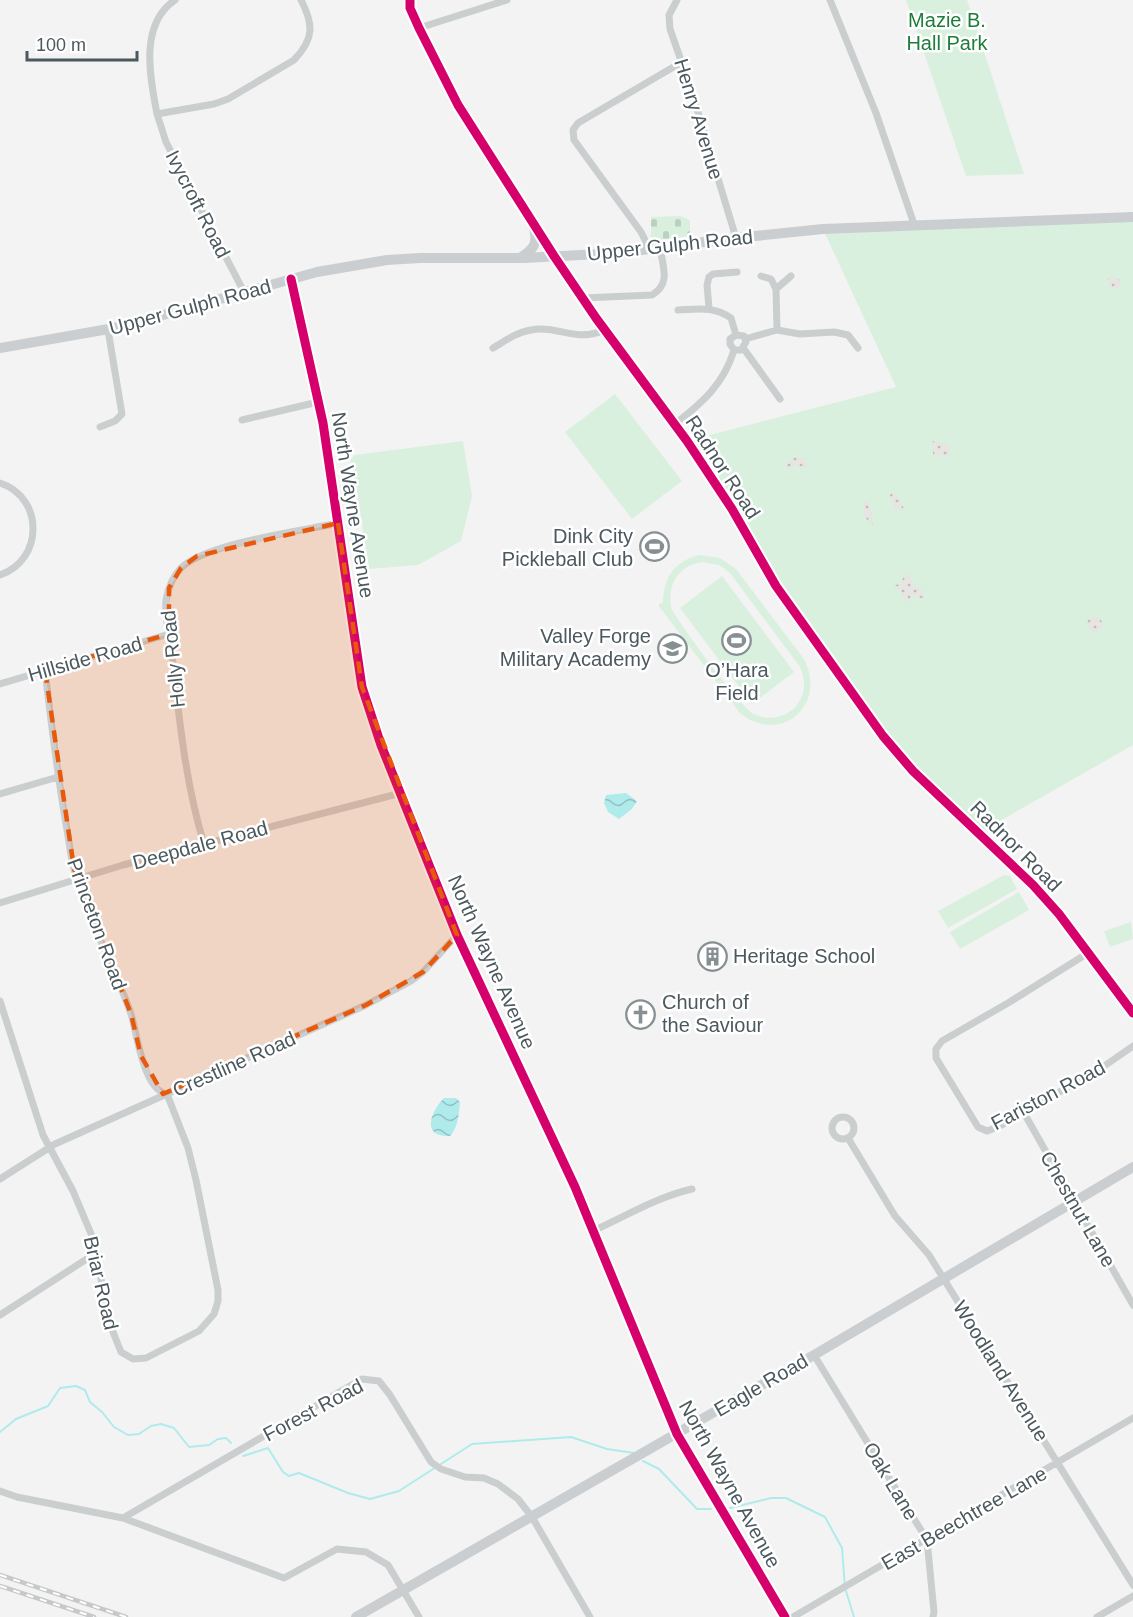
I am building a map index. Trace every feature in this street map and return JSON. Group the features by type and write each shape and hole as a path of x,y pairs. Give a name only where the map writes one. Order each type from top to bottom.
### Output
{"street":[{"name":"Ivycroft Road","path":"176,0 159,15 152,32 152,65 157,114 166,142 244,292"},
{"path":"157,114 214,104 228,99 294,60 308,42 310,27 310,16 301,0"},
{"name":"Radnor Road","path":"410,0 410,8 419,28 458,105 554,256 604,330 675,424 732,509 776,586 883,736 913,771 1007,858 1059,914 1133,1012"},
{"path":"419,28 507,0"},
{"name":"Henry Avenue","path":"677,0 669,15 670,29 736,238"},
{"path":"830,0 876,113 914,224"},
{"path":"583,298 652,295 660,291 665,282 655,249 574,140 573,130 578,123 682,62"},
{"name":"Upper Gulph Road","path":"0,348 108,330 291,279 352,265 387,260 554,256 655,249 813,230 914,224 1133,217"},
{"path":"519,258 533,249 536,244 532,221"},
{"path":"709,308 707,285 709,277 713,274 737,272"},
{"path":"761,276 771,279 776,289 777,330"},
{"path":"776,289 791,276"},
{"name":"North Wayne Avenue","path":"291,279 318,402 362,687 381,745 457,935 574,1187 677,1434 785,1617"},
{"path":"678,310 709,308 722,312 731,318 736,334"},
{"path":"493,348 515,334 530,330 544,329 592,336 604,330"},
{"path":"100,427 115,421 122,414 108,330"},
{"path":"745,339 777,330 800,334 841,332 848,335 858,348"},
{"path":"736,334 740,334 745,339 744,349"},
{"path":"675,424 714,390 729,366 734,350 730,342 736,334"},
{"path":"734,350 744,349"},
{"path":"744,349 780,399"},
{"path":"242,420 318,402"},
{"path":"0,483 10,487 28,504 34,523 33,540 24,558 12,570 0,575"},
{"name":"Holly Road","path":"204,844 186,776 166,603 169,588 181,568 197,556 224,547 338,523"},
{"name":"Hillside Road","path":"0,684 169,634"},
{"name":"Princeton Road","path":"45,670 58,777 74,869 92,920 131,1014 141,1056 154,1085 159,1091 167,1094"},
{"path":"0,794 58,777"},
{"name":"Deepdale Road","path":"0,903 123,865 400,793"},
{"name":"Crestline Road","path":"0,1179 48,1147 399,988 423,972 457,935"},
{"name":"Fariston Road","path":"1088,953 942,1041 936,1048 936,1058 978,1127 987,1131 1024,1113 1100,1069 1133,1046"},
{"name":"Briar Road","path":"0,1001 2,1013 48,1147 86,1219 96,1252 111,1328 117,1345 126,1356 137,1359 152,1356 199,1331 214,1314 218,1301 218,1290 203,1212 188,1148 167,1094"},
{"name":"Chestnut Lane","path":"1024,1113 1133,1305"},
{"name":"Woodland Avenue","path":"848,1138 895,1216 918,1241 943,1279 1133,1585"},
{"name":"Eagle Road","path":"356,1617 814,1355 1133,1167"},
{"path":"593,1231 661,1197 692,1189"},
{"path":"0,1315 96,1252"},
{"name":"Oak Lane","path":"814,1355 927,1540 933,1617"},
{"name":"Forest Road","path":"123,1518 362,1379 379,1381 431,1462 441,1469 465,1477 484,1478 498,1484 518,1499 532,1517 590,1617"},
{"name":"East Beechtree Lane","path":"793,1617 1133,1418"},
{"path":"0,1491 17,1497 123,1518 284,1578 337,1549 366,1552 388,1565 419,1617"},
{"path":"1097,1617 1133,1596"}],"highlighted area":[{"path":"338,523 362,687 457,935 423,972 366,1005 163,1094 141,1056 131,1014 74,869 45,670 169,634 169,588 181,568 197,556"}],"green space":[{"name":"Mazie B. Hall Park","path":"906,0 967,0 1024,174 966,176"},
{"path":"680,216 690,220 690,236 651,241 651,217"},
{"path":"1133,217 1133,745 979,833 913,771 776,586 687,441 896,387 823,229"},
{"path":"615,394 682,481 632,519 565,432"},
{"path":"463,441 472,496 461,541 418,565 369,569 353,466 350,460 355,455"},
{"path":"699,555 720,558 736,569 804,659 810,676 810,691 805,705 796,716 784,723 770,725 755,722 740,713 658,605 663,602 665,585 672,572 677,566","holes":["703,562 719,565 730,573 800,667 804,682 802,697 792,710 782,716 771,718 759,716 747,708 712,666 672,610 671,593 676,578 681,572 687,567"]},
{"name":"O’Hara Field","path":"722,576 794,672 752,704 680,608"},
{"path":"1004,875 1010,876 1017,889 948,928 938,911"},
{"path":"1019,892 1029,910 960,949 950,932"},
{"path":"1131,922 1133,939 1110,947 1104,931"}],"sand":[{"path":"1110,276 1122,281 1119,288 1109,287 1108,278"},
{"path":"933,441 949,444 950,456 933,455 931,445"},
{"path":"795,457 805,458 808,468 799,466 786,468 787,463"},
{"path":"892,493 897,494 904,509 901,511 895,509 889,496"},
{"path":"864,501 869,502 874,522 872,525 863,515"},
{"path":"909,574 916,588 922,590 924,597 911,597 906,603 895,585 901,584 904,575"},
{"path":"1099,617 1104,625 1096,633 1091,631 1086,623 1089,619"}],"water":[{"path":"626,793 637,801 632,809 619,819 608,812 604,803 606,795"},
{"path":"444,1098 456,1098 460,1102 459,1115 450,1136 435,1133 431,1123 435,1110"}],"waterway":[{"path":"0,1432 16,1419 48,1406 60,1388 76,1386 85,1390 90,1402 114,1427 128,1435 139,1434 151,1426 161,1424 174,1428 189,1447 209,1445 218,1439 226,1438 231,1443"},
{"path":"243,1456 268,1448 283,1472 289,1476 299,1473 348,1493 370,1499 399,1491 472,1444 571,1437 607,1449 634,1453"},
{"path":"643,1461 659,1469 697,1509 711,1509"},
{"path":"730,1508 771,1498 786,1498 825,1517 842,1548 845,1588 854,1617"}],"railway":[{"path":"0,1575 126,1617"},
{"path":"0,1586 94,1617"}],"cycle path":[{"path":"410,0 410,8 419,28 458,105 554,256 596,318 687,441 732,509 776,586 883,736 913,771 1033,885 1059,914 1133,1013"},
{"path":"291,279 323,423 362,687 381,745 457,935 575,1187 677,1434 785,1617"}],"place":[{"name":"Dink City Pickleball Club","path":"654,547"},
{"name":"O’Hara Field","path":"737,640"},
{"name":"Valley Forge Military Academy","path":"672,648"},
{"name":"Heritage School","path":"712,956"},
{"name":"Church of the Saviour","path":"641,1014"}]}
